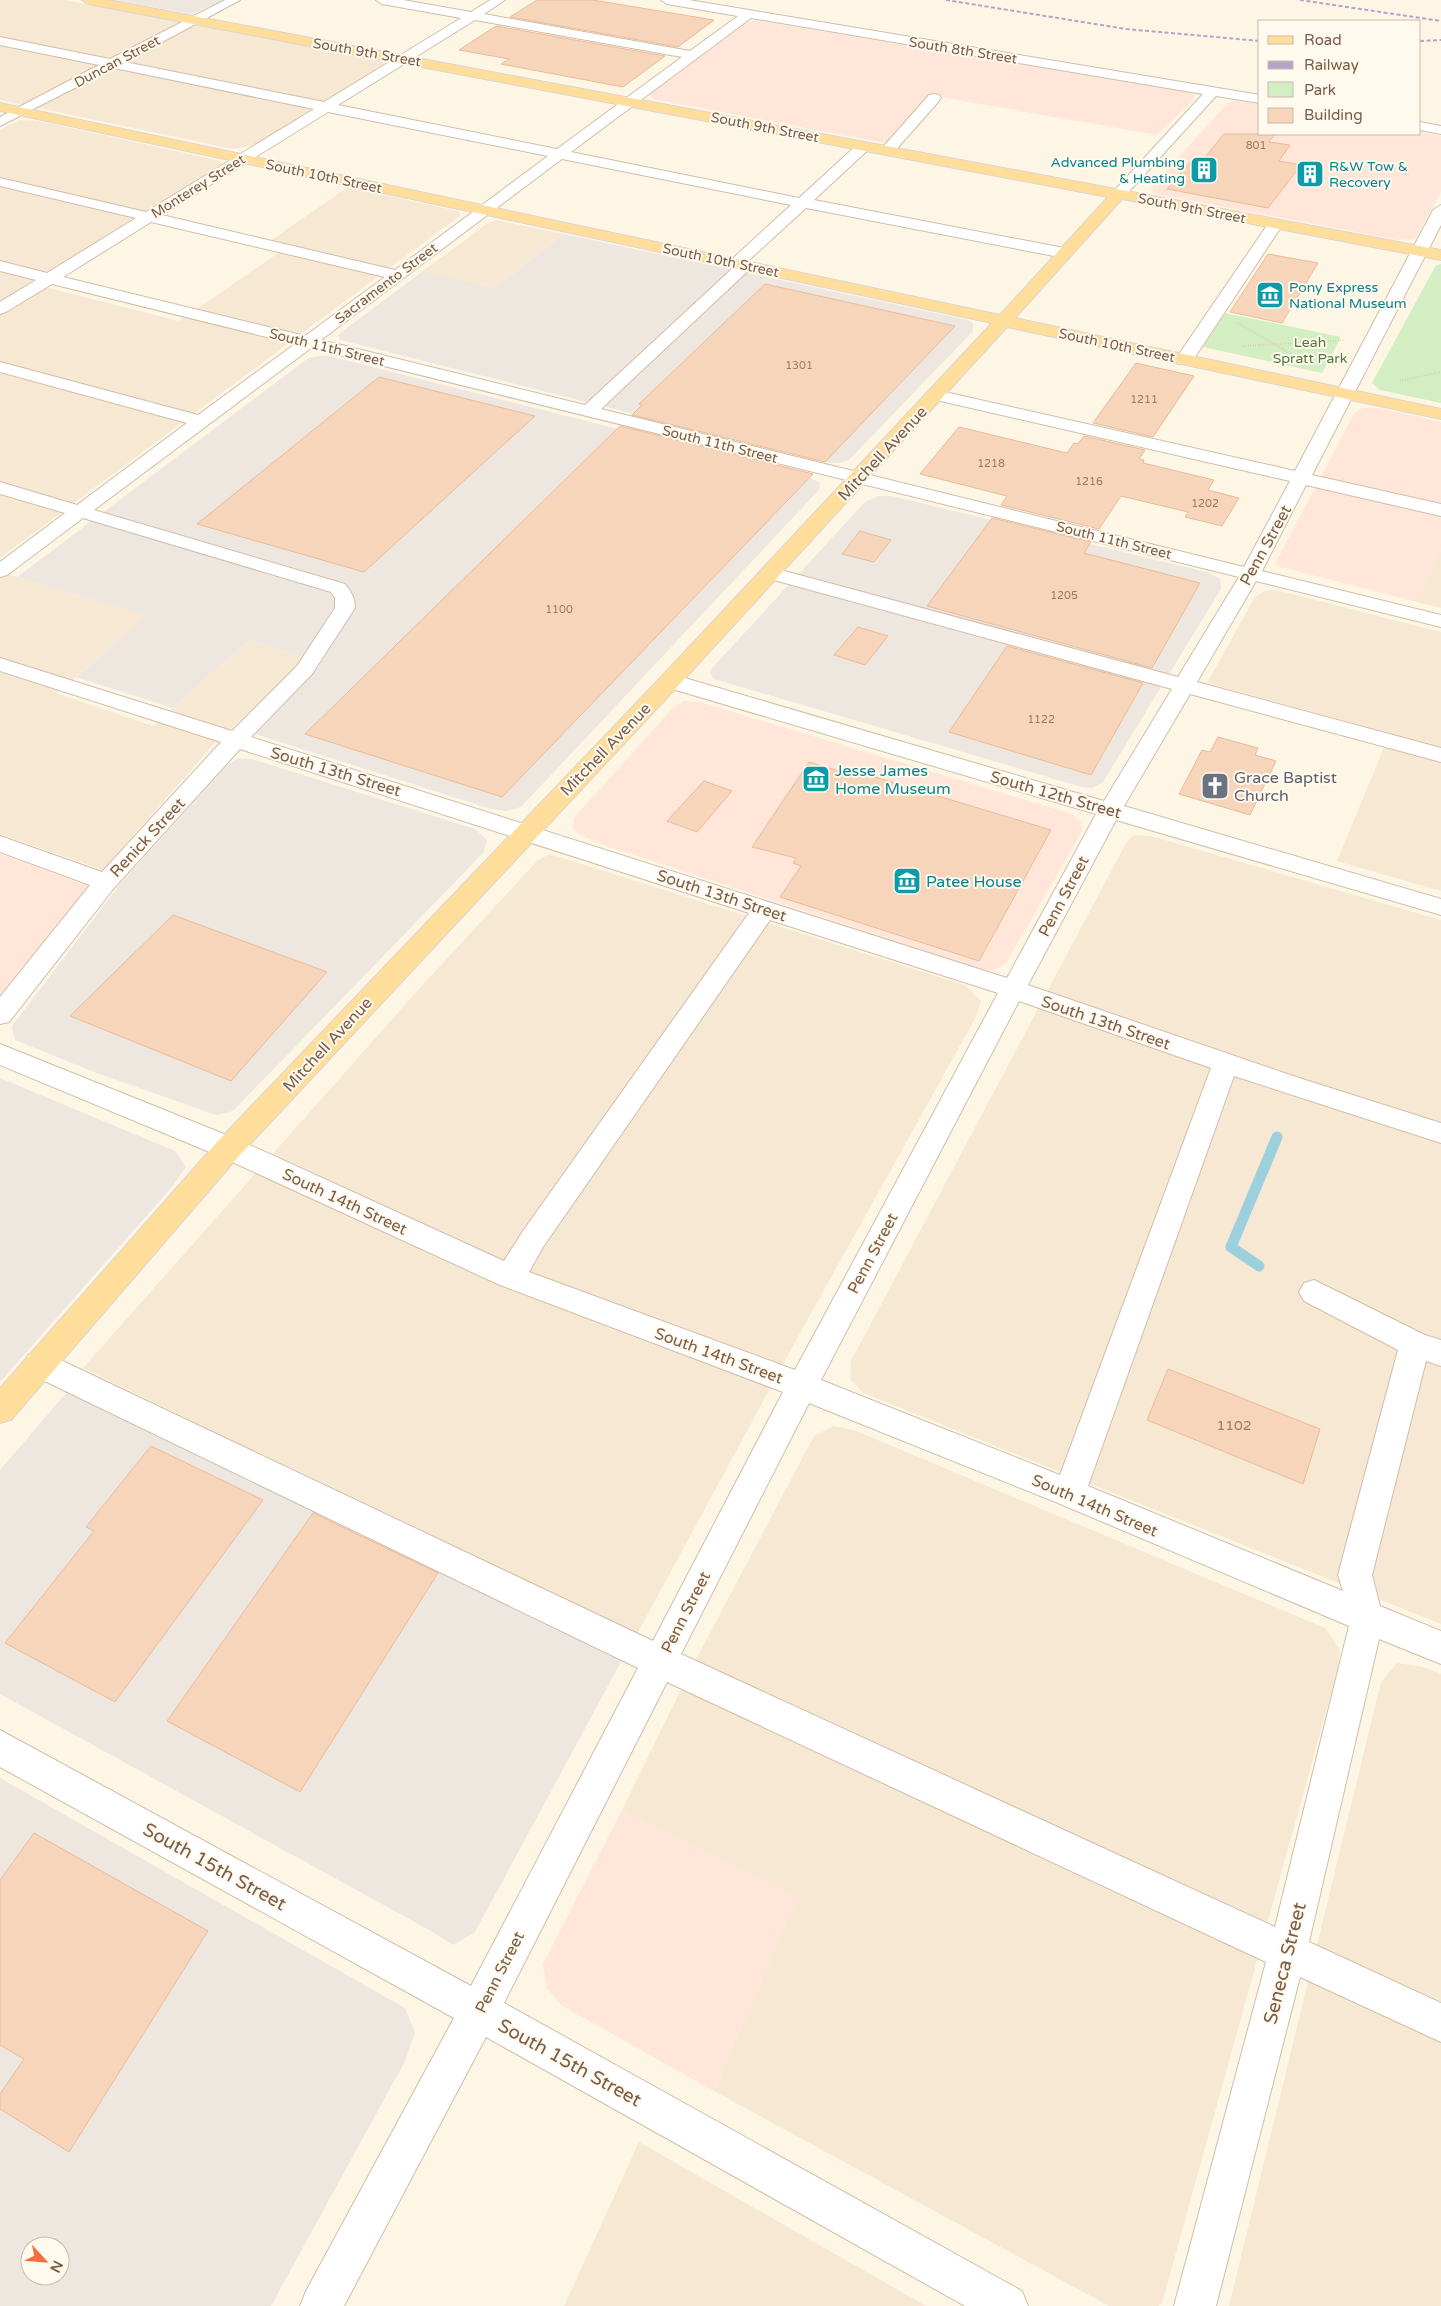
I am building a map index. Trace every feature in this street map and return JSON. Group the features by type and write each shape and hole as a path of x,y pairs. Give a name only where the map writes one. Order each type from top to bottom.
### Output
{"main road":[{"name":"South 9th Street","path":"88,0 1441,255"},
{"name":"South 10th Street","path":"0,107 1441,414"},
{"name":"Mitchell Avenue","path":"0,1410 229,1148 860,478 1002,320 1119,194"}],"street":[{"name":"Duncan Street","path":"0,122 234,0"},
{"path":"382,0 692,55"},
{"name":"Monterey Street","path":"0,309 499,0"},
{"name":"South 8th Street","path":"667,0 1258,99"},
{"name":"Sacramento Street","path":"0,571 748,14"},
{"path":"0,41 559,154 1064,253"},
{"name":"Mitchell Avenue","path":"1119,194 1214,91"},
{"path":"888,150 934,98"},
{"path":"1421,126 1441,130"},
{"path":"588,412 803,202 864,146"},
{"path":"0,182 397,274"},
{"name":"Penn Street","path":"321,2306 479,2011 802,1386 1013,989 1110,810 1251,573 1441,210"},
{"path":"1184,360 1275,224"},
{"name":"South 11th Street","path":"0,266 1441,621"},
{"path":"0,367 200,422"},
{"path":"936,395 1441,510"},
{"path":"0,488 78,512"},
{"name":"Renick Street","path":"0,1015 106,882 236,740 305,670 345,608 345,598 338,588 78,512"},
{"path":"770,573 1185,684 1441,755"},
{"name":"South 13th Street","path":"0,664 765,908 1441,1133"},
{"name":"South 12th Street","path":"670,681 1441,907"},
{"path":"0,844 106,882"},
{"path":"510,1277 533,1239 765,908"},
{"name":"South 14th Street","path":"0,1054 229,1148 510,1277 802,1386 1069,1493 1441,1648"},
{"path":"1069,1493 1226,1063"},
{"path":"1314,1292 1428,1349 1355,1575 1367,1618"},
{"path":"39,1364 659,1661 1288,1950 1441,2023"},
{"name":"Seneca Street","path":"1195,2306 1288,1950 1367,1618"},
{"name":"South 15th Street","path":"0,1748 479,2011 1007,2306"}],"path":[{"path":"1217,311 1310,364"},
{"path":"1236,347 1347,340"},
{"path":"1397,381 1441,372"}],"shaded area":[{"path":"0,0 64,0 381,60 384,64 254,145 233,149 0,100"},
{"path":"113,0 224,0 192,14"},
{"path":"755,20 1184,91 1194,95 1194,99 1157,135 929,95 885,143 653,99 650,94 746,23"},
{"path":"1234,101 1258,104 1258,135 1421,135 1421,132 1441,136 1441,192 1415,239 1398,240 1157,194 1152,191 1151,188 1227,104"},
{"path":"21,120 39,121 221,161 222,164 217,168 29,283 179,321 290,245 270,241 348,187 458,211 461,215 0,558 0,130"},
{"path":"496,220 564,234 495,288 423,271 488,223"},
{"path":"564,234 968,320 973,324 973,331 849,460 840,463 829,463 340,340 338,335 423,271 495,288"},
{"path":"317,356 329,356 811,478 820,483 819,490 521,807 506,811 491,809 252,733 320,665 302,657 249,640 173,708 76,677 147,616 17,577 307,359"},
{"path":"1363,408 1379,408 1441,422 1441,550 1417,602 1277,566 1276,562 1355,412"},
{"path":"878,496 892,496 1210,573 1220,579 1221,589 1103,782 1093,788 1082,787 714,679 710,673 713,667 865,502"},
{"path":"1441,550 1441,608 1417,602"},
{"path":"0,572 148,616 56,693 153,726 249,640 302,657 294,670 213,745 103,870 0,834"},
{"path":"1276,590 1441,632 1441,891 1337,861 1390,733 1207,683 1255,597 1265,591"},
{"path":"683,701 700,702 1072,814 1081,821 1082,831 1006,963 995,970 980,969 595,842 577,833 573,827 574,818 673,708"},
{"path":"239,758 252,759 475,829 487,840 484,852 233,1111 216,1115 94,1072 15,1040 12,1026 121,883 228,764"},
{"path":"1134,835 1151,836 1441,920 1441,1624 863,1393 850,1379 851,1361 1126,843"},
{"path":"0,854 88,886 0,996"},
{"path":"550,854 965,985 981,1001 976,1017 799,1335 636,1636 83,1368 418,990 537,861"},
{"path":"0,1078 175,1151 186,1167 171,1188 0,1382"},
{"path":"67,1392 622,1660 475,1932 453,1945 431,1931 0,1694 0,1470"},
{"path":"833,1426 854,1430 1325,1628 1340,1650 1337,1672 1162,2303 1158,2306 1109,2306 714,2091 797,1896 621,1812 693,1665 814,1436"},
{"path":"1397,1663 1424,1667 1441,1674 1441,2306 1229,2306 1381,1682"},
{"path":"0,1778 405,2008 415,2033 404,2063 271,2306 0,2306"},
{"path":"621,1812 798,1896 714,2091 561,2005 547,1988 543,1964"},
{"path":"639,2142 926,2306 564,2306"}],"green space":[{"path":"1441,264 1441,403 1380,390 1372,383 1436,265"},
{"name":"Leah Spratt Park","path":"1225,313 1341,337 1322,373 1203,347"}],"building":[{"path":"537,0 593,0 714,20 678,47 510,17"},
{"path":"496,26 665,56 623,87 501,64 509,59 459,50"},
{"path":"1224,134 1258,134 1274,135 1269,142 1290,145 1279,161 1301,165 1268,208 1167,189 1193,159 1202,161"},
{"name":"Pony Express National Museum","path":"1268,254 1318,263 1282,323 1230,312"},
{"path":"765,284 955,326 825,462 632,415 642,405 639,404"},
{"path":"1136,363 1194,376 1153,437 1093,423"},
{"path":"379,377 535,416 364,572 197,524"},
{"path":"620,426 813,474 502,797 305,734"},
{"path":"959,427 1067,453 1074,443 1078,444 1084,436 1145,450 1139,459 1144,460 1143,463 1214,480 1208,490 1239,498 1222,526 1185,517 1188,512 1121,496 1099,529 1001,505 1007,496 920,474"},
{"path":"992,518 1091,542 1084,553 1200,583 1152,668 927,606"},
{"path":"860,531 891,540 874,562 842,554"},
{"path":"858,627 888,636 865,665 834,655"},
{"path":"1007,646 1143,683 1091,775 949,732"},
{"name":"Grace Baptist Church","path":"1218,737 1258,748 1255,755 1276,761 1250,815 1179,794 1202,750 1210,752"},
{"name":"Patee House","path":"809,762 863,778 865,774 1051,830 979,961 780,897 801,866 793,863 796,858 752,847"},
{"path":"704,781 732,791 697,832 667,821"},
{"path":"173,915 327,972 231,1081 70,1016"},
{"path":"1168,1369 1320,1429 1303,1484 1147,1420"},
{"path":"151,1446 263,1500 115,1702 5,1643 94,1531 86,1527"},
{"path":"313,1513 438,1573 300,1792 167,1721"},
{"path":"34,1833 208,1931 69,2152 0,2109 0,2094 24,2059 0,2045 0,1880"}],"waterway":[{"path":"1259,1266 1231,1247 1277,1137"}],"railway":[{"path":"946,0 1126,29 1258,41"},
{"path":"1300,0 1441,21"},
{"path":"1421,41 1441,40"}],"place":[{"name":"Advanced Plumbing & Heating","path":"1204,170"},
{"name":"R&W Tow & Recovery","path":"1310,174"},
{"name":"Pony Express National Museum","path":"1270,295"},
{"name":"Jesse James Home Museum","path":"816,779"},
{"name":"Grace Baptist Church","path":"1215,786"},
{"name":"Patee House","path":"907,881"}]}
